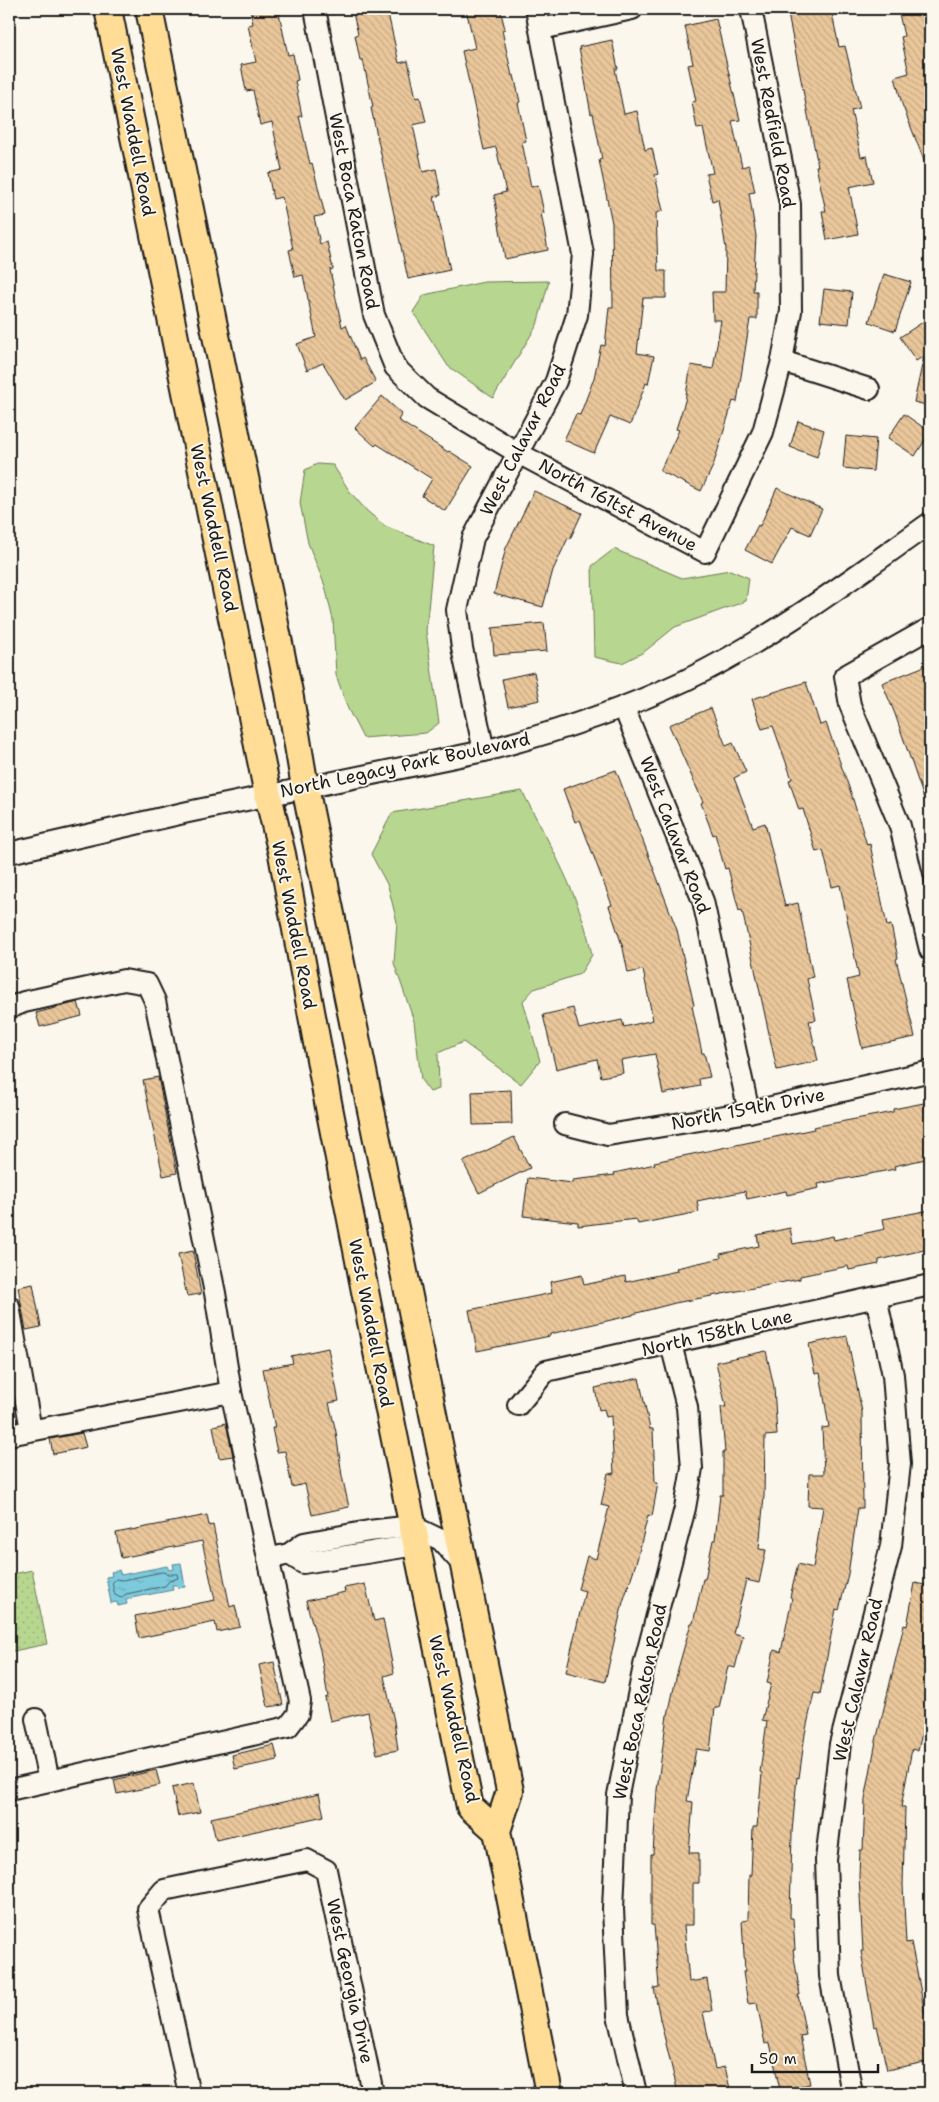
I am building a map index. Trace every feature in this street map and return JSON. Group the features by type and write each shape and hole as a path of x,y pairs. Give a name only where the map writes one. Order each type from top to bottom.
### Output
{"main road":[{"name":"West Waddell Road","path":"108,9 268,795 282,854 327,1097 470,1807 497,1831"},
{"name":"West Waddell Road","path":"149,9 289,692 305,787 510,1791 497,1831 549,2093"}],"street":[{"name":"West Boca Raton Road","path":"314,9 374,315 395,367 428,398"},
{"name":"West Calavar Road","path":"484,751 462,648 457,610 473,538 556,381 577,315 583,254 536,9"},
{"path":"541,29 632,9"},
{"name":"West Redfield Road","path":"705,552 763,432 782,361 791,311 790,204 751,9"},
{"path":"782,361 868,389"},
{"name":"North 161tst Avenue","path":"428,398 518,453 705,552"},
{"name":"North Legacy Park Boulevard","path":"9,853 305,787 484,751 525,740 624,708 731,656 833,591 930,523"},
{"path":"930,628 845,676 850,705 900,826 930,950"},
{"name":"West Calavar Road","path":"624,708 703,901 749,1112"},
{"path":"9,1008 24,1002 124,980 147,984 155,1001 215,1293 231,1392 300,1701 298,1714 288,1728 9,1790"},
{"name":"North 159th Drive","path":"565,1124 608,1135 749,1112 930,1070"},
{"name":"North 158th Lane","path":"518,1405 546,1371 930,1285"},
{"name":"West Calavar Road","path":"852,2093 830,1976 826,1860 840,1744 891,1546 900,1464 893,1375 876,1298"},
{"path":"9,1306 31,1430"},
{"name":"West Boca Raton Road","path":"636,2093 618,2015 613,1909 618,1795 645,1661 686,1508 692,1468 687,1407 672,1344"},
{"path":"9,1435 231,1392"},
{"path":"268,1559 289,1554 304,1543 369,1531 441,1540 464,1566"},
{"path":"36,1719 49,1781"},
{"name":"West Georgia Drive","path":"189,2093 148,1909 164,1890 307,1860 326,1870 373,2093"}],"green space":[{"path":"549,281 537,325 493,398 448,366 413,312 424,295 484,282"},
{"path":"317,464 333,465 350,492 367,511 385,526 434,546 426,631 439,723 426,733 363,738 348,709 336,675 333,620 325,586 308,543 300,503 305,470"},
{"path":"614,549 682,578 730,570 749,578 746,601 675,627 644,652 622,663 594,657 592,566"},
{"path":"522,791 572,891 587,933 592,955 580,974 534,989 523,1001 540,1061 521,1084 463,1042 438,1053 439,1089 430,1092 421,1080 414,1021 394,963 397,922 388,886 371,854 392,813"},
{"path":"32,1570 47,1644 9,1652 9,1575"}],"water":[{"path":"181,1563 185,1587 178,1588 177,1585 172,1585 173,1590 126,1599 127,1604 118,1606 117,1602 111,1603 106,1577 112,1576 111,1572 119,1570 121,1575 167,1566 169,1570 174,1569 173,1564"}],"building":[{"path":"250,9 278,9 288,55 293,54 298,80 295,81 302,116 299,116 310,164 312,163 325,215 314,217 320,244 327,242 333,269 330,270 342,327 346,325 360,360 363,358 376,382 345,400 323,363 307,370 297,344 316,337 303,275 295,277 289,250 293,249 282,197 273,199 268,173 282,170 272,122 260,125 253,90 246,91 241,65 256,62 248,25 253,24"},
{"path":"352,9 387,9 399,63 408,61 416,98 420,97 426,122 413,125 423,172 436,169 441,195 434,197 450,270 408,279 371,108 373,107 363,60 360,60 355,35 358,34"},
{"path":"466,9 500,9 505,29 502,30 520,102 518,103 526,141 522,142 531,187 538,185 544,213 541,213 548,250 505,259 494,195 506,192 496,147 484,150 462,51 475,48"},
{"path":"787,9 831,9 839,47 845,46 860,108 851,110 861,157 867,156 873,182 849,187 858,234 827,240 822,211 826,211"},
{"path":"898,9 930,9 930,20 926,21 930,42 930,176 902,104 895,77 909,73 901,37 904,36"},
{"path":"716,19 740,120 732,121 742,167 749,165 755,192 749,193 756,236 753,291 757,291 757,319 750,319 737,402 733,401 713,466 701,491 660,471 679,430 676,429 685,401 691,365 713,369 721,320 713,320 712,292 725,292 726,249 718,199 712,201 706,174 713,173 703,128 697,129 692,102 696,101 688,65 693,64 685,26"},
{"path":"612,40 618,69 615,69 624,114 637,111 645,150 652,148 658,174 655,175 663,211 656,213 658,271 666,271 666,298 643,298 637,353 654,356 648,384 646,383 630,425 610,417 594,453 564,440 576,414 580,415 594,378 601,345 605,346 609,307 613,307 612,223 599,160 602,159 593,113 591,114 579,47"},
{"path":"884,274 911,282 895,331 869,322"},
{"path":"824,289 852,292 849,324 820,321"},
{"path":"926,320 930,327 930,351 928,353 930,353 930,406 914,402 924,356 916,361 900,337"},
{"path":"382,396 402,414 398,420 473,466 445,511 422,496 432,479 377,444 375,446 355,428"},
{"path":"904,414 930,432 915,456 888,438"},
{"path":"798,421 824,430 817,457 790,447"},
{"path":"846,436 876,439 873,471 843,468"},
{"path":"777,488 822,509 810,535 792,527 772,564 745,550 758,525 760,526"},
{"path":"534,491 582,513 553,570 543,607 494,594 506,548"},
{"path":"544,623 547,651 494,655 492,628"},
{"path":"930,664 930,809 928,810 895,714 882,683"},
{"path":"534,672 540,700 508,707 502,679"},
{"path":"806,682 820,725 826,723 867,845 870,844 887,926 891,925 898,958 896,959 915,1037 862,1048 847,980 859,977 840,885 832,887 823,850 816,852 803,809 799,810 789,780 792,779 773,726 762,729 752,699"},
{"path":"711,708 726,746 733,743 746,772 734,778 753,827 765,823 785,906 798,903 813,977 807,979 816,1020 809,1021 818,1061 777,1070 742,910 739,911 728,868 725,869 715,834 713,835 701,803 703,802 669,725"},
{"path":"616,770 677,930 694,1005 692,1006 702,1053 704,1053 710,1077 699,1079 700,1086 663,1094 655,1054 621,1060 623,1073 601,1077 597,1059 556,1069 543,1015 573,1008 579,1029 622,1020 624,1027 653,1020 643,970 628,973 623,948 609,906 612,905 580,820 575,822 563,789"},
{"path":"78,1002 82,1016 40,1027 36,1013"},
{"path":"158,1077 177,1173 163,1176 143,1080"},
{"path":"511,1090 512,1124 473,1125 472,1092"},
{"path":"924,1103 930,1131 930,1158 894,1166 895,1169 818,1184 819,1188 787,1195 786,1191 747,1199 745,1191 697,1201 699,1212 638,1224 636,1219 578,1226 578,1222 523,1216 528,1178 573,1183 573,1180 615,1175 614,1173 655,1164 654,1162 814,1129 813,1127 893,1112 893,1109"},
{"path":"514,1137 530,1168 479,1193 463,1162"},
{"path":"930,1210 930,1248 924,1250 879,1260 879,1264 849,1270 848,1266 800,1276 800,1279 675,1303 633,1315 550,1334 550,1336 477,1351 469,1310 552,1293 550,1282 582,1275 584,1285 625,1276 626,1282 677,1271 676,1268 721,1258 720,1254 759,1246 757,1235 790,1228 793,1244 833,1236 834,1240 885,1229 883,1219"},
{"path":"193,1251 201,1294 187,1296 178,1254"},
{"path":"33,1284 41,1327 26,1330 18,1287"},
{"path":"847,1336 862,1412 863,1508 858,1508 848,1574 839,1610 836,1609 820,1694 814,1693 805,1734 799,1778 797,1777 792,1832 790,1918 793,1918 795,1950 793,1950 800,1995 798,1995 806,2035 800,2036 810,2084 780,2090 770,2043 765,2044 757,2003 748,2004 743,1972 745,1971 742,1921 748,1920 753,1827 757,1827 762,1773 760,1772 767,1721 762,1720 771,1684 767,1683 774,1650 781,1652 792,1598 790,1597 798,1564 813,1568 823,1507 808,1506 809,1474 824,1474 822,1428 829,1427 820,1373 815,1374 809,1344"},
{"path":"328,1348 339,1401 329,1403 349,1507 312,1515 305,1484 292,1487 285,1451 277,1452 272,1428 275,1428 263,1369 293,1363 291,1356"},
{"path":"766,1351 774,1387 777,1435 765,1436 764,1496 759,1549 766,1550 759,1583 746,1580 733,1633 743,1636 735,1668 728,1666 719,1708 715,1708 710,1751 696,1749 687,1801 693,1802 689,1853 699,1853 699,1883 693,1883 693,1925 684,1925 689,1982 707,1979 712,2011 703,2012 715,2069 725,2067 731,2093 678,2093 654,1988 659,1987 654,1925 651,1925 651,1854 653,1854 657,1790 667,1715 691,1623 693,1623 703,1579 705,1579 713,1540 715,1540 720,1495 723,1495 723,1452 725,1452 721,1407 726,1407 716,1362"},
{"path":"639,1378 650,1429 653,1429 655,1483 658,1483 652,1516 648,1515 637,1560 623,1602 605,1682 566,1672 585,1591 578,1589 587,1556 596,1559 609,1507 601,1505 608,1473 614,1474 611,1416 606,1417 604,1409 599,1410 595,1388"},
{"path":"226,1423 233,1456 219,1458 213,1426"},
{"path":"82,1433 86,1447 53,1454 50,1439"},
{"path":"207,1515 209,1526 213,1525 230,1607 235,1605 240,1627 217,1632 215,1622 139,1638 135,1616 215,1600 202,1541 121,1558 116,1533"},
{"path":"915,1583 930,1586 930,1710 927,1710 918,1751 912,1749 901,1807 905,1807 903,1885 906,1943 911,1942 928,2028 930,2027 930,2061 887,2070 877,2026 874,2027 861,1951 863,1951 859,1876 860,1850 863,1850 865,1800 876,1741 904,1625 907,1626"},
{"path":"365,1584 374,1621 383,1619 394,1673 384,1676 398,1750 377,1754 368,1712 330,1721 325,1698 328,1697 320,1650 306,1601 345,1592 344,1588"},
{"path":"274,1662 283,1705 268,1707 259,1665"},
{"path":"274,1745 278,1760 235,1769 232,1755"},
{"path":"156,1770 160,1785 117,1794 114,1780"},
{"path":"194,1783 200,1812 178,1816 172,1788"},
{"path":"319,1794 324,1816 216,1840 211,1818"}]}
